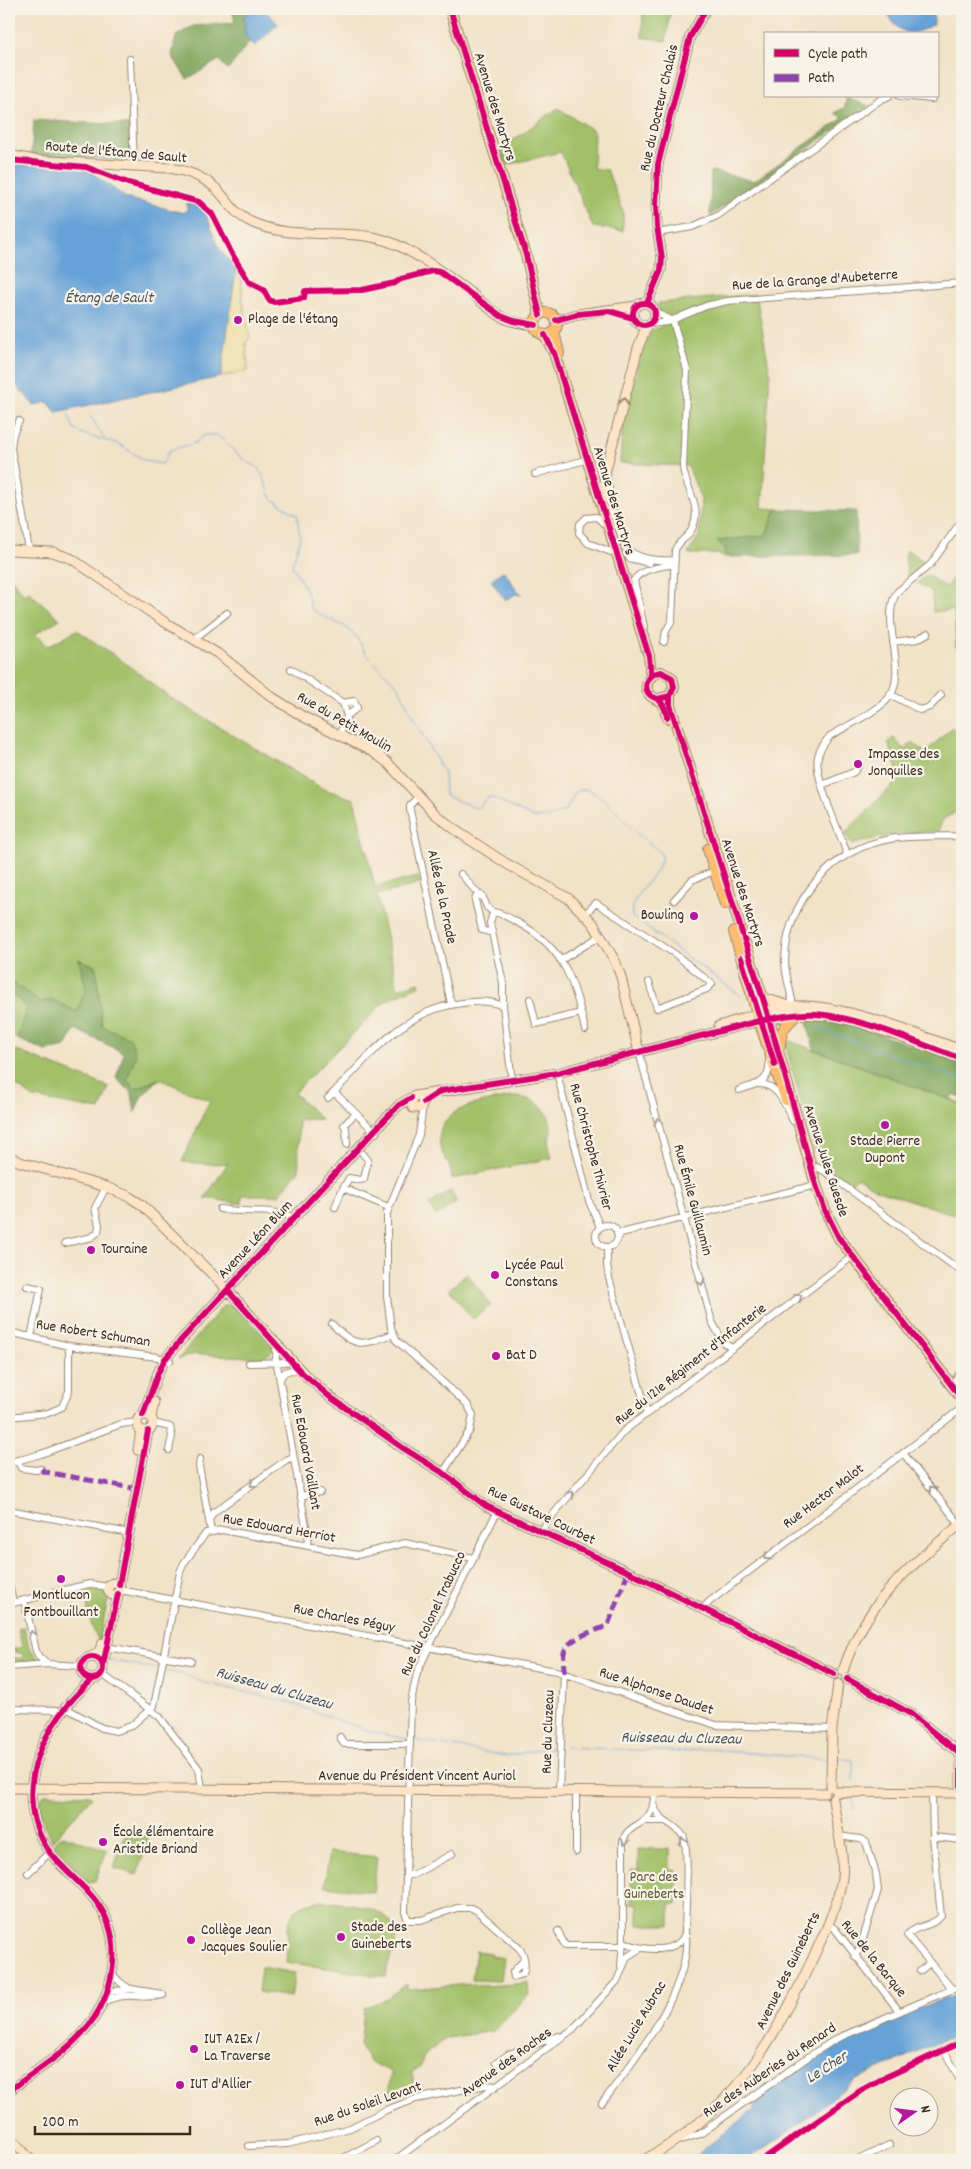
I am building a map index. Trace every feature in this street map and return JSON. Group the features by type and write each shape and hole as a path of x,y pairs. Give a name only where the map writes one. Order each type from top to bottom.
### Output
{"main road":[{"name":"Avenue des Martyrs","path":"450,9 530,270 548,316"},
{"name":"Rue du Docteur Chalais","path":"647,304 661,270 662,258 657,232 658,164 690,37 706,9"},
{"name":"Route de l'Étang de Sault","path":"9,156 34,160 169,168 194,174 213,186 242,217 269,229 359,236 391,242 440,272 501,316 514,321 536,325"},
{"path":"548,316 557,326 550,334 540,333 536,325 548,316 609,311 636,306 642,303 653,307 655,312 654,319 649,324 638,348 606,469 603,500"},
{"path":"633,318 636,306"},
{"path":"609,311 633,318 637,323 649,324"},
{"name":"Avenue des Martyrs","path":"550,334 554,352 654,659 656,674"},
{"name":"Avenue des Martyrs","path":"589,459 656,674"},
{"name":"Rue du Petit Moulin","path":"9,550 53,552 72,559 163,621 220,655 272,697 339,736 373,752 387,762 435,814 507,864 556,890 585,914 602,934 621,977 644,1051"},
{"path":"656,674 669,675 674,682 670,696 658,699 652,697 647,690 648,681 656,674"},
{"name":"Avenue des Martyrs","path":"670,696 670,705 763,1016"},
{"name":"Avenue des Martyrs","path":"658,699 666,713 718,870 764,998 763,1016"},
{"path":"764,998 791,1010 833,1016 861,1023 962,1059"},
{"path":"791,1010 826,1009 861,1016 962,1050"},
{"path":"781,1059 781,1032 790,1021 791,1010"},
{"name":"Avenue Léon Blum","path":"228,1291 399,1105 417,1103 441,1091 557,1074 763,1016 791,1010"},
{"name":"Avenue Jules Guesde","path":"763,1016 767,1043 793,1121 806,1150"},
{"name":"Avenue Jules Guesde","path":"763,1016 781,1059 816,1185 831,1223 853,1256 962,1399"},
{"name":"Avenue Léon Blum","path":"102,1670 147,1407 155,1381 168,1360 228,1291 375,1132"},
{"name":"Rue Gustave Courbet","path":"9,1156 20,1162 106,1187 139,1203 164,1225 228,1291 301,1372 338,1402 403,1448 443,1473 496,1512 633,1574 841,1675 911,1714 961,1754 961,1794"},
{"name":"Avenue Léon Blum","path":"81,1666 85,1660 98,1653 103,1643 115,1589 145,1423"},
{"path":"841,1675 863,1625 878,1602 909,1567 961,1524"},
{"path":"9,2091 84,2032 103,2002 112,1974 113,1944 103,1912 94,1898 50,1852 40,1836 35,1819 32,1788 36,1759 43,1742 64,1711 84,1687 89,1677 102,1670 99,1659 91,1657"},
{"path":"81,1666 89,1677"},
{"name":"Avenue des Guineberts","path":"644,2160 676,2141 726,2098 750,2069 777,2030 792,2003 828,1924 837,1901 842,1877 831,1793 832,1729 838,1684 834,1680 841,1675"},
{"name":"Avenue du Président Vincent Auriol","path":"9,1788 961,1794"},
{"path":"35,1819 36,1802 45,1788"},
{"path":"9,2136 30,2160"}],"street":[{"path":"130,59 134,167"},
{"path":"657,232 692,227 716,216 884,98"},
{"path":"921,98 932,99"},
{"name":"Rue de la Grange d'Aubeterre","path":"649,324 673,321 706,306 727,300 962,283"},
{"path":"655,312 673,321 687,370 683,468 684,478 695,503 692,529 678,543 674,562 672,621 666,631 664,642"},
{"path":"665,322 677,336"},
{"path":"19,421 11,448 29,550"},
{"path":"618,422 608,486 611,508 626,548 645,559 674,562"},
{"path":"535,474 589,459"},
{"path":"611,552 584,540 579,533 580,524 586,518 596,518 605,525 613,541"},
{"path":"848,854 822,784 817,765 818,756 824,742 830,736 880,705 890,694 896,679 891,613 893,597 896,592 931,564 962,520"},
{"path":"629,558 647,563 657,561"},
{"path":"644,627 634,580 637,576 647,571 674,562"},
{"path":"194,639 227,613"},
{"path":"893,642 918,639 928,633"},
{"path":"291,669 343,703 347,716"},
{"path":"890,694 920,710 930,707 941,695"},
{"path":"339,736 347,716 357,708 354,701 343,703"},
{"path":"822,784 854,772 859,765"},
{"name":"Allée de la Prade","path":"418,797 410,805 410,810 451,1004"},
{"path":"791,1010 791,994 785,962 790,925 819,877 848,854 865,846 891,839 962,836"},
{"path":"674,900 692,880 718,870"},
{"path":"461,874 479,895 482,895 487,906 494,912 502,914 531,930 547,943 562,960 578,996 585,1030"},
{"path":"479,895 475,900 482,930 492,933"},
{"path":"585,914 596,903 675,954 712,984 708,989 657,1008 650,982"},
{"path":"494,912 490,922 503,983 503,1006 512,1081"},
{"path":"562,960 602,934"},
{"path":"530,999 536,1024 581,1013"},
{"path":"328,1098 402,1026 428,1010 451,1004 481,1001 493,1002 503,1006"},
{"path":"739,1090 763,1081 769,1072 767,1043"},
{"name":"Rue Émile Guillaumin","path":"644,1051 684,1218 712,1322 724,1343 732,1348"},
{"name":"Rue Christophe Thivrier","path":"557,1074 589,1200 600,1227"},
{"path":"756,1084 768,1084 774,1088 793,1121"},
{"path":"334,1092 375,1132"},
{"path":"417,1103 420,1122 419,1135 388,1207 386,1219 387,1296 393,1334 402,1346 467,1404 473,1414 470,1430 443,1473"},
{"path":"347,1144 346,1128 344,1125 355,1114"},
{"path":"335,1207 349,1178 364,1179 368,1164 363,1154"},
{"path":"812,1168 817,1168 827,1173 962,1272"},
{"path":"618,1234 816,1185"},
{"path":"65,1243 92,1236 98,1232 100,1225 95,1208 106,1187"},
{"path":"343,1188 388,1207"},
{"path":"220,1209 235,1212 284,1213 294,1218"},
{"path":"607,1248 599,1244 596,1239 597,1230 600,1227 609,1225 618,1234"},
{"path":"607,1248 615,1244 618,1234"},
{"path":"607,1248 609,1278 647,1414"},
{"name":"Rue du 121e Régiment d'Infanterie","path":"542,1533 546,1523 624,1431 853,1256"},
{"path":"27,1286 41,1289 31,1337"},
{"path":"332,1324 348,1340 357,1343 393,1334"},
{"name":"Rue Robert Schuman","path":"10,1333 69,1346 168,1360"},
{"path":"9,1417 48,1413 58,1409 64,1402 69,1392 69,1346"},
{"name":"Rue Edouard Vaillant","path":"279,1346 276,1350 277,1363 308,1537 307,1546"},
{"path":"249,1363 293,1362"},
{"path":"280,1381 283,1373 288,1370 301,1372"},
{"path":"952,1385 962,1370"},
{"path":"9,1413 47,1408 64,1402"},
{"name":"Rue Hector Malot","path":"703,1608 962,1408"},
{"path":"9,1463 41,1454 120,1424 145,1423 170,1427 172,1436 169,1450"},
{"path":"903,1453 961,1524"},
{"path":"209,1520 214,1512 286,1460 294,1457"},
{"path":"200,1459 199,1466 211,1531"},
{"path":"17,1460 21,1468 41,1469"},
{"path":"300,1496 320,1492"},
{"path":"9,1510 124,1532"},
{"path":"207,1511 214,1512"},
{"name":"Rue du Colonel Trabucco","path":"496,1512 428,1647 417,1673 412,1694 406,1917 408,1920 420,1920 457,1908 471,1908 476,1910 519,1948 524,1954 524,1960"},
{"name":"Rue Edouard Herriot","path":"150,1710 155,1702 180,1572 202,1537 211,1531 222,1530 357,1555 405,1543 473,1558"},
{"path":"9,1584 11,1603"},
{"name":"Rue Charles Péguy","path":"11,1603 89,1584 564,1673"},
{"path":"24,1600 36,1651 39,1657 48,1664"},
{"path":"106,1647 190,1661"},
{"path":"9,1666 48,1664 81,1666"},
{"path":"102,1670 159,1716 199,1769 202,1789"},
{"name":"Rue Alphonse Daudet","path":"564,1673 716,1725 832,1729"},
{"name":"Rue du Cluzeau","path":"559,1792 564,1673"},
{"path":"9,1709 64,1711 102,1728 116,1731 131,1726 150,1710"},
{"path":"340,1737 344,1744 410,1744"},
{"path":"576,1792 576,1852"},
{"path":"620,1972 623,1841 627,1833 646,1821 654,1806 654,1792"},
{"path":"932,1793 933,1837 941,1916 935,1922 910,1931 907,1935 952,1989"},
{"name":"Allée Lucie Aubrac","path":"602,2104 630,2067 655,2027 680,1979 686,1952 685,1841 680,1831 656,1813 654,1806"},
{"path":"646,1821 665,1821"},
{"path":"838,1836 860,1839 866,1842 878,1882 878,1890 860,1948 855,1956"},
{"path":"933,1837 962,1840"},
{"path":"28,1873 50,1852"},
{"path":"406,1875 413,1875 452,1854"},
{"name":"Rue de la Barque","path":"828,1924 898,2011"},
{"path":"558,1931 565,1946 622,1944 639,1949 671,1948 682,1952 684,1959"},
{"path":"671,1948 681,1942 685,1933"},
{"name":"Avenue des Roches","path":"395,2160 573,2029 616,1981 626,1958 639,1949"},
{"path":"920,1971 930,1963"},
{"path":"103,2002 122,1995 153,1997 163,1995 131,1989 120,1984 112,1974"},
{"name":"Rue des Auberies du Renard","path":"676,2141 700,2134 836,2039 898,2011 962,1986"},
{"path":"107,1992 131,1989"},
{"path":"496,2063 509,2054 558,2036 562,2037"},
{"path":"762,2160 860,2091 962,2042"},
{"path":"944,2050 962,2084"},
{"name":"Rue du Soleil Levant","path":"249,2146 288,2144 350,2128 386,2110 416,2099 486,2085 496,2086"},
{"path":"340,2160 376,2141"},
{"path":"858,2160 889,2145"}],"green space":[{"path":"232,9 251,9 244,16 245,36 250,41 228,70 219,60 187,79 172,56 176,36 193,26 235,23"},
{"path":"643,9 671,9 666,41 642,37"},
{"path":"846,98 869,106 710,216 711,171 754,181 843,118 835,113 845,107"},
{"path":"558,108 594,131 593,168 607,170 623,211 623,231 593,227 561,152 506,165 501,149"},
{"path":"34,120 129,125 130,161 31,154"},
{"path":"756,294 770,373 762,508 776,509 766,535 719,543 725,548 725,557 717,554 688,554 699,536 701,499 688,466 620,463 622,429 643,345 653,330 662,326 658,303"},
{"path":"776,509 856,511 857,555 725,557 725,548 717,541 766,535"},
{"path":"907,550 927,563 908,578 905,557"},
{"path":"962,570 962,653 956,647 954,610 933,612 932,592 917,583 927,575 946,588 953,577 956,579"},
{"path":"12,579 24,595 29,592 60,619 35,634 48,646 77,630 117,657 171,698 323,789 354,799 375,887 418,877 420,884 377,895 398,989 419,982 420,985 385,1001 294,1093 321,1119 298,1120 299,1170 279,1195 242,1195 242,1204 205,1198 228,1163 182,1162 206,1108 211,1101 159,1079 135,1089 127,1080 136,1055 130,1038 102,1026 96,966 79,959 86,988 77,1012 53,1000 40,1002 9,980 9,582"},
{"path":"952,727 962,748 962,809 943,819 938,831 895,835 852,845 845,833 900,778 888,742 894,738 904,750 913,742 925,753"},
{"path":"79,959 96,967 102,1026 130,1038 136,1055 127,1080 135,1089 159,1079 141,1097 135,1113 132,1093 116,1078 124,1053 75,1029 66,1047 46,1051 17,1039 27,1008 9,991 9,980 40,1002 53,1000 77,1012 86,988"},
{"path":"9,991 27,1008 17,1039 9,1034"},
{"path":"806,1019 821,1019 852,1025 962,1063 962,1098 953,1095 951,1100 814,1049"},
{"name":"Stade Pierre Dupont","path":"784,1039 962,1104 962,1217 875,1189 857,1177 849,1186 821,1162 813,1146"},
{"path":"12,1049 109,1087 100,1110 34,1098 9,1081 9,1055"},
{"path":"511,1097 525,1098 537,1104 547,1113 551,1127 549,1143 552,1158 452,1179 450,1166 440,1147 440,1133 444,1122 462,1108"},
{"path":"450,1191 457,1202 436,1216 429,1205"},
{"path":"467,1274 491,1305 473,1319 449,1289"},
{"path":"223,1306 236,1307 273,1345 273,1350 265,1358 195,1354 178,1359"},
{"path":"90,1587 103,1590 108,1600 99,1641 91,1623 84,1589"},
{"path":"24,1627 29,1647 41,1662 9,1662 9,1655 23,1659 24,1654 14,1652 13,1649 22,1647 18,1628"},
{"path":"45,1794 90,1795 92,1797 52,1841 47,1832 39,1802"},
{"path":"126,1829 149,1837 137,1875 114,1868"},
{"path":"62,1835 107,1850 95,1881 88,1882 54,1844"},
{"name":"Parc des Guineberts","path":"638,1849 670,1849 670,1870 677,1871 677,1904 670,1904 670,1925 638,1925 638,1904 631,1903 631,1870 638,1870"},
{"path":"329,1852 377,1857 373,1892 325,1886"},
{"path":"319,1901 367,1908 378,1912 388,1919 394,1928 396,1940 386,1977 286,1962 289,1923 292,1915 306,1904"},
{"path":"476,1951 491,1953 491,1956 504,1958 501,1981 472,1980"},
{"path":"261,1967 295,1973 291,1997 258,1992"},
{"path":"528,1983 529,1995 493,2031 447,2038 427,2053 423,2058 421,2066 412,2072 415,2093 388,2097 391,2072 369,2061 360,2047 364,2008 384,2000 407,1984 407,1989 473,1984 486,1986"}],"sand":[{"name":"Plage de l'étang","path":"236,269 241,277 243,303 250,337 246,342 248,371 221,377"}],"water":[{"path":"251,9 264,9 278,24 255,46 245,36 244,16"},
{"path":"884,9 931,10 934,24 917,32 905,31 894,24"},
{"name":"Étang de Sault","path":"9,164 87,169 126,198 183,213 187,210 187,203 201,208 219,247 236,269 221,377 56,412 48,402 34,405 17,386 9,387"},
{"path":"502,571 505,572 521,593 520,595 516,594 505,600 491,580"},
{"name":"Le Cher","path":"962,1993 962,2034 932,2045 855,2080 791,2130 746,2160 690,2160 754,2110 755,2103 826,2051 852,2036 879,2024"}],"waterway":[{"path":"68,414 74,429 83,434 118,444 146,461 162,464 170,450 195,443 204,435 217,435 244,460 260,469 272,499 297,515 300,537 292,566 306,590 311,608 320,615 344,626 356,636 367,655 399,687 414,720 444,773 445,795 475,808 481,806 484,800 491,797 534,818 548,817 566,810 576,792 587,790 597,795 609,804 638,834 662,855 656,871 635,900 632,908 632,917 741,996"},
{"path":"91,417 104,438"},
{"path":"814,1027 962,1080"},
{"name":"Ruisseau du Cluzeau","path":"109,1660 156,1669"},
{"name":"Ruisseau du Cluzeau","path":"165,1671 188,1676 202,1682 288,1702 372,1732 406,1739"},
{"name":"Ruisseau du Cluzeau","path":"414,1740 506,1756 555,1747"},
{"name":"Ruisseau du Cluzeau","path":"565,1747 684,1752 713,1748 723,1751 826,1759"},
{"name":"Ruisseau du Cluzeau","path":"836,1758 853,1760 853,1780"},
{"name":"Ruisseau du Cluzeau","path":"853,1798 854,1809"}],"marked path":[{"path":"41,1469 45,1472 132,1488"},
{"path":"564,1673 564,1653 571,1642 608,1625 628,1572"}],"cycle path":[{"path":"450,9 526,255 540,315"},
{"path":"647,303 661,270 662,258 656,205 658,164 690,37 706,9"},
{"path":"9,160 86,167 128,183 199,202 212,214 232,254 249,282 263,289 269,300 274,302 304,298 305,291 362,290 395,283 401,279 433,271 440,272 501,316 514,321 536,325"},
{"path":"644,303 652,306 655,314 652,322 644,325 636,322 633,314 636,306 644,303"},
{"path":"556,320 578,314 609,311 633,318"},
{"path":"545,335 554,353 649,656 651,676"},
{"path":"658,699 670,696 674,687 672,678 661,672 650,677 646,687 650,695 661,702 667,717"},
{"path":"670,696 670,705 765,1005 816,1185 825,1210 839,1238 962,1399"},
{"path":"741,958 775,1065"},
{"path":"424,1102 441,1091 557,1073 759,1021 802,1014 834,1016 853,1020 962,1059"},
{"path":"143,1415 165,1359 374,1131 399,1105 411,1098"},
{"path":"230,1293 301,1372 330,1397 403,1448 443,1473 486,1506 633,1574 834,1674"},
{"path":"119,1585 148,1431"},
{"path":"103,1665 118,1594"},
{"path":"92,1657 100,1660 103,1668 100,1676 92,1679 84,1676 81,1668 84,1660 92,1657"},
{"path":"9,2091 57,2056 83,2032 103,2002 113,1968 111,1932 105,1915 89,1893 57,1861 46,1847 36,1824 32,1801 33,1778 38,1756 48,1734 76,1695 93,1679"},
{"path":"847,1679 911,1714 961,1755 962,1793"},
{"path":"762,2160 860,2091 962,2042"}],"place":[{"name":"Plage de l'étang","path":"238,320"},
{"name":"Impasse des Jonquilles","path":"858,764"},
{"name":"Bowling","path":"694,916"},
{"name":"Stade Pierre Dupont","path":"885,1125"},
{"name":"Touraine","path":"91,1250"},
{"name":"Lycée Paul Constans","path":"495,1275"},
{"name":"Bat D","path":"496,1356"},
{"name":"Montlucon Fontbouillant","path":"61,1579"},
{"name":"École élémentaire Aristide Briand","path":"103,1842"},
{"name":"Stade des Guineberts","path":"341,1937"},
{"name":"Collège Jean Jacques Soulier","path":"191,1940"},
{"name":"IUT A2Ex / La Traverse","path":"194,2049"},
{"name":"IUT d'Allier","path":"180,2085"}]}
